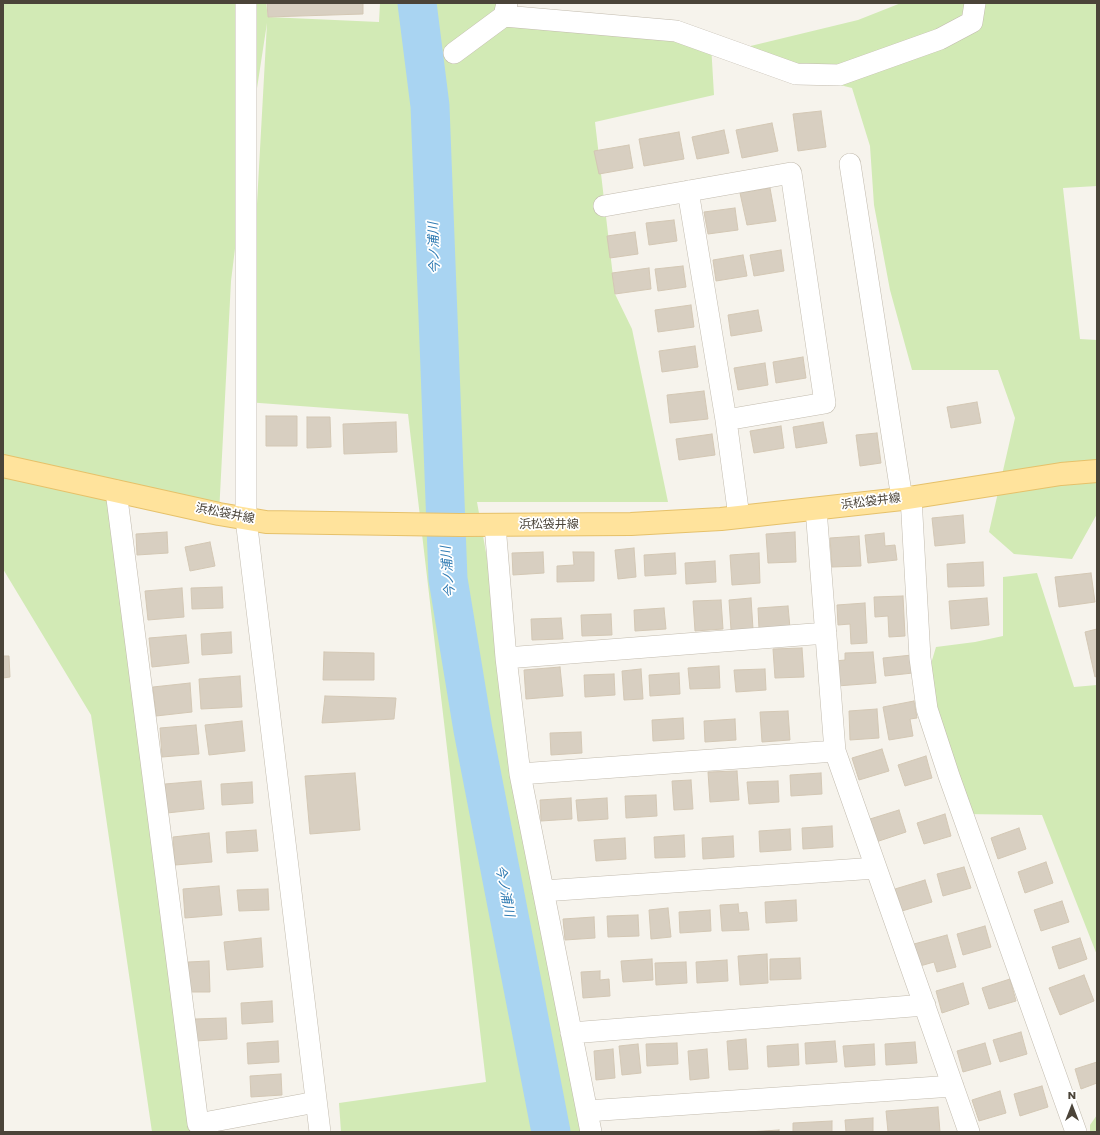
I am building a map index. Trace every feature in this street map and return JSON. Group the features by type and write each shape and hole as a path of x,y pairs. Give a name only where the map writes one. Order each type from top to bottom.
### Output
{"main road":[{"name":"浜松袋井線","path":"3,466 246,519 274,523 424,525 631,524 739,517 816,510 906,498 1061,474 1097,471"}],"street":[{"path":"246,3 246,519 320,1132"},
{"path":"454,53 505,10 676,31 796,74 839,75 940,38 972,22 975,3"},
{"path":"850,164 906,498 920,658 927,709 948,776 1076,1132"},
{"path":"604,206 791,173 825,403 726,420"},
{"path":"688,191 726,420 739,517"},
{"path":"116,491 198,1124 316,1102"},
{"path":"816,510 834,751 969,1132"},
{"path":"495,525 506,658 520,774 591,1132"},
{"path":"506,658 826,633"},
{"path":"520,774 834,751"},
{"path":"543,891 876,868"},
{"path":"571,1033 925,1005"},
{"path":"586,1111 953,1086"}],"green space":[{"path":"3,3 266,3 268,17 379,22 380,3 507,3 444,49 454,53 504,16 711,44 714,95 595,122 615,294 632,329 668,502 477,502 578,1069 587,1132 341,1132 339,1103 486,1082 408,414 246,402 267,23 246,160 231,281 219,514 116,491 197,1132 152,1132 91,715 3,569"},
{"path":"901,3 1097,3 1097,186 1063,188 1080,339 1097,340 1097,514 1072,559 1014,554 989,532 1015,418 998,370 912,370 890,290 874,205 870,146 852,88 796,74 734,50 858,20"},
{"path":"1037,573 1074,687 1097,685 1097,955 1042,815 962,814 924,687 936,647 975,642 1003,636 1003,577"},
{"path":"1097,1115 1097,1132 1090,1132 1090,1125"}],"building":[{"path":"267,3 363,3 363,14 268,17"},
{"path":"821,111 826,147 798,151 793,114"},
{"path":"772,123 778,151 742,158 736,130"},
{"path":"724,130 729,153 697,159 692,137"},
{"path":"679,132 684,159 644,166 639,139"},
{"path":"629,145 633,168 599,174 594,151"},
{"path":"770,188 776,221 747,225 740,193"},
{"path":"735,208 738,230 708,234 704,212"},
{"path":"674,220 677,241 649,245 646,223"},
{"path":"635,232 638,254 610,258 607,236"},
{"path":"781,250 784,271 754,276 750,255"},
{"path":"743,255 747,276 716,281 713,260"},
{"path":"683,266 686,287 658,291 655,269"},
{"path":"649,268 651,289 615,294 612,273"},
{"path":"691,305 694,327 658,332 655,310"},
{"path":"758,310 762,331 731,336 728,315"},
{"path":"695,346 698,367 662,372 659,351"},
{"path":"803,357 806,378 776,383 773,362"},
{"path":"765,363 768,385 738,390 734,368"},
{"path":"704,391 708,419 670,423 667,395"},
{"path":"977,402 981,423 951,428 947,407"},
{"path":"266,416 297,416 297,446 266,446"},
{"path":"307,417 330,417 331,447 307,448"},
{"path":"396,422 397,452 344,454 343,424"},
{"path":"823,422 827,443 796,448 793,427"},
{"path":"781,426 784,448 754,453 750,431"},
{"path":"877,433 881,463 860,466 856,435"},
{"path":"712,434 715,455 679,460 676,439"},
{"path":"963,515 965,543 935,546 932,518"},
{"path":"167,532 168,553 137,555 136,534"},
{"path":"795,532 796,562 768,563 766,534"},
{"path":"884,533 885,546 895,545 897,560 868,563 865,535"},
{"path":"859,536 861,566 832,567 830,538"},
{"path":"210,542 215,566 190,571 185,547"},
{"path":"634,548 636,577 618,579 615,550"},
{"path":"543,552 544,573 513,575 512,553"},
{"path":"573,552 594,552 594,581 557,582 557,566 574,565"},
{"path":"675,553 676,574 645,576 644,555"},
{"path":"759,553 760,583 732,585 730,555"},
{"path":"715,561 716,582 686,584 685,563"},
{"path":"983,562 984,586 948,587 947,564"},
{"path":"1091,573 1095,602 1059,607 1055,577"},
{"path":"222,587 223,608 192,609 191,588"},
{"path":"182,588 184,617 148,620 145,591"},
{"path":"903,596 905,636 889,637 888,616 875,617 874,597"},
{"path":"751,598 753,629 731,630 729,600"},
{"path":"987,598 989,625 951,629 949,601"},
{"path":"721,600 723,629 695,631 693,601"},
{"path":"865,603 867,643 851,644 850,624 838,625 837,605"},
{"path":"788,606 790,628 759,629 758,608"},
{"path":"664,608 666,629 635,631 634,610"},
{"path":"611,614 612,635 582,636 581,615"},
{"path":"561,618 563,639 532,640 531,619"},
{"path":"1097,629 1097,676 1095,677 1085,632"},
{"path":"231,632 232,653 202,655 201,634"},
{"path":"186,635 189,663 152,667 149,638"},
{"path":"802,648 804,677 775,678 773,649"},
{"path":"324,652 374,653 374,680 323,680"},
{"path":"873,652 876,683 837,686 835,661 845,660 845,653"},
{"path":"912,655 913,673 885,676 883,658"},
{"path":"3,656 9,656 10,677 3,678"},
{"path":"719,666 720,688 690,689 688,668"},
{"path":"560,667 563,696 526,699 524,670"},
{"path":"641,669 643,699 624,700 622,671"},
{"path":"765,669 766,690 736,692 734,670"},
{"path":"679,673 680,694 650,696 649,675"},
{"path":"614,674 615,695 585,697 584,675"},
{"path":"240,676 242,707 201,709 199,679"},
{"path":"190,683 192,712 156,716 153,687"},
{"path":"325,696 396,698 394,719 322,723"},
{"path":"914,701 917,718 910,719 913,736 889,740 883,707"},
{"path":"877,709 879,738 850,740 849,711"},
{"path":"788,711 790,740 762,742 760,712"},
{"path":"683,718 684,739 653,741 652,720"},
{"path":"735,719 736,740 705,742 704,721"},
{"path":"242,721 245,751 209,755 205,725"},
{"path":"196,725 199,754 162,757 160,728"},
{"path":"581,732 582,753 551,755 550,733"},
{"path":"882,749 889,771 859,780 852,758"},
{"path":"926,756 932,778 905,786 898,765"},
{"path":"737,771 739,800 710,802 708,772"},
{"path":"355,773 360,830 310,834 305,776"},
{"path":"821,773 822,794 791,796 790,775"},
{"path":"691,780 693,809 674,810 672,781"},
{"path":"201,781 204,809 167,813 165,784"},
{"path":"778,781 779,802 749,804 747,782"},
{"path":"252,782 253,803 222,805 221,784"},
{"path":"656,795 657,816 626,818 625,796"},
{"path":"571,798 572,819 541,821 540,800"},
{"path":"607,798 608,819 578,821 576,800"},
{"path":"899,810 906,832 876,842 870,819"},
{"path":"945,814 951,836 924,844 917,823"},
{"path":"832,826 833,847 803,849 802,828"},
{"path":"1019,828 1026,849 998,859 991,838"},
{"path":"790,829 791,850 760,852 759,831"},
{"path":"256,830 258,851 227,853 226,832"},
{"path":"209,833 212,862 175,865 173,837"},
{"path":"684,835 685,857 655,858 654,837"},
{"path":"733,836 734,857 703,859 702,838"},
{"path":"625,838 626,859 596,861 594,840"},
{"path":"1046,862 1053,883 1025,893 1018,872"},
{"path":"964,867 971,888 943,896 937,874"},
{"path":"925,880 932,902 902,911 895,889"},
{"path":"219,886 222,915 185,918 183,889"},
{"path":"268,889 269,910 239,911 237,890"},
{"path":"796,900 797,921 766,923 765,902"},
{"path":"1062,901 1069,922 1041,931 1034,910"},
{"path":"738,904 739,913 747,912 749,930 722,931 720,905"},
{"path":"668,908 671,937 651,939 649,910"},
{"path":"710,910 711,931 680,933 679,912"},
{"path":"638,915 639,936 608,937 607,916"},
{"path":"594,917 595,938 565,940 563,919"},
{"path":"985,926 991,947 963,955 957,934"},
{"path":"947,935 956,967 937,972 934,962 920,966 914,944"},
{"path":"261,938 263,967 227,970 224,942"},
{"path":"1080,938 1087,959 1059,969 1052,947"},
{"path":"767,954 768,983 740,985 738,956"},
{"path":"800,958 801,979 770,980 770,959"},
{"path":"652,959 653,980 623,982 621,961"},
{"path":"727,960 728,981 697,983 696,962"},
{"path":"209,961 210,992 188,992 188,962"},
{"path":"686,962 687,983 656,985 655,963"},
{"path":"600,971 600,980 609,979 610,996 583,998 581,972"},
{"path":"1084,975 1094,1001 1060,1015 1049,988"},
{"path":"1010,979 1016,1001 989,1009 982,988"},
{"path":"963,983 969,1004 942,1013 936,991"},
{"path":"272,1001 273,1022 242,1024 241,1003"},
{"path":"226,1018 227,1039 196,1041 195,1019"},
{"path":"1021,1032 1027,1054 1000,1062 993,1040"},
{"path":"746,1039 748,1069 729,1070 727,1041"},
{"path":"278,1041 279,1062 248,1064 247,1043"},
{"path":"835,1041 837,1062 806,1064 805,1043"},
{"path":"915,1042 917,1063 886,1065 885,1044"},
{"path":"677,1043 678,1064 647,1066 646,1044"},
{"path":"985,1043 991,1064 963,1072 957,1051"},
{"path":"638,1044 641,1073 622,1075 619,1046"},
{"path":"798,1044 799,1065 768,1067 767,1046"},
{"path":"874,1044 875,1065 845,1067 843,1046"},
{"path":"613,1049 615,1078 596,1080 594,1051"},
{"path":"707,1049 709,1078 690,1080 688,1051"},
{"path":"1097,1062 1097,1083 1081,1089 1075,1069"},
{"path":"281,1074 282,1095 251,1097 250,1076"},
{"path":"1042,1086 1048,1107 1020,1116 1014,1094"},
{"path":"1000,1091 1006,1113 979,1121 972,1100"},
{"path":"938,1107 940,1132 888,1132 886,1111"},
{"path":"873,1118 873,1132 846,1132 845,1120"},
{"path":"832,1121 832,1132 793,1132 793,1123"},
{"path":"779,1130 779,1132 748,1132"}],"waterway":[{"name":"今ノ浦川","path":"417,3 430,106 448,579 473,730 551,1132"}]}
